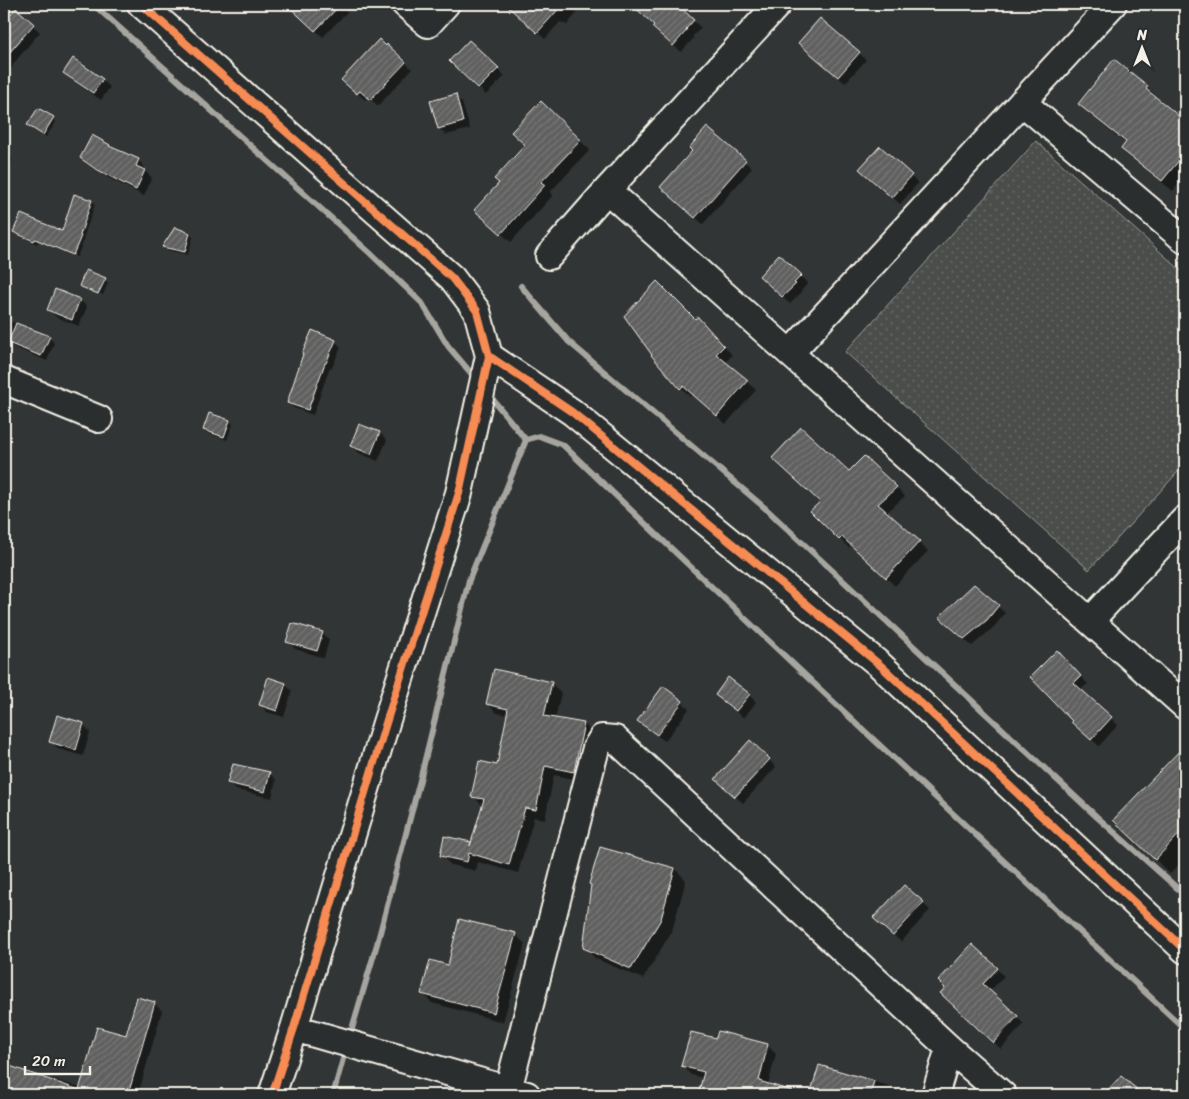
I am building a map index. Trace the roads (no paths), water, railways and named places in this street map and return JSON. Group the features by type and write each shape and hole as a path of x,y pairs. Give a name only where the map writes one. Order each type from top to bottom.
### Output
{"street":[{"path":"141,4 452,278 477,311 489,356 459,493 272,1095"},
{"path":"404,4 428,24 446,4"},
{"path":"549,256 778,4"},
{"path":"790,353 1113,4"},
{"path":"1022,102 1185,240"},
{"path":"607,190 1185,706"},
{"path":"489,356 572,412 880,665 1185,950"},
{"path":"4,380 99,419"},
{"path":"1090,621 1185,519"},
{"path":"294,1028 518,1092 596,748 602,738 615,739 949,1048 1003,1095"},
{"path":"935,1095 949,1048"}],"waterway":[{"path":"93,4 370,253 422,303 448,346 476,379"},
{"path":"521,286 569,342 765,508 1097,817 1185,895"},
{"path":"489,395 526,440"},
{"path":"349,1039 377,944 420,780 469,580 526,440 539,436 563,445 872,738 1185,1029"},
{"path":"333,1095 346,1048"}]}
